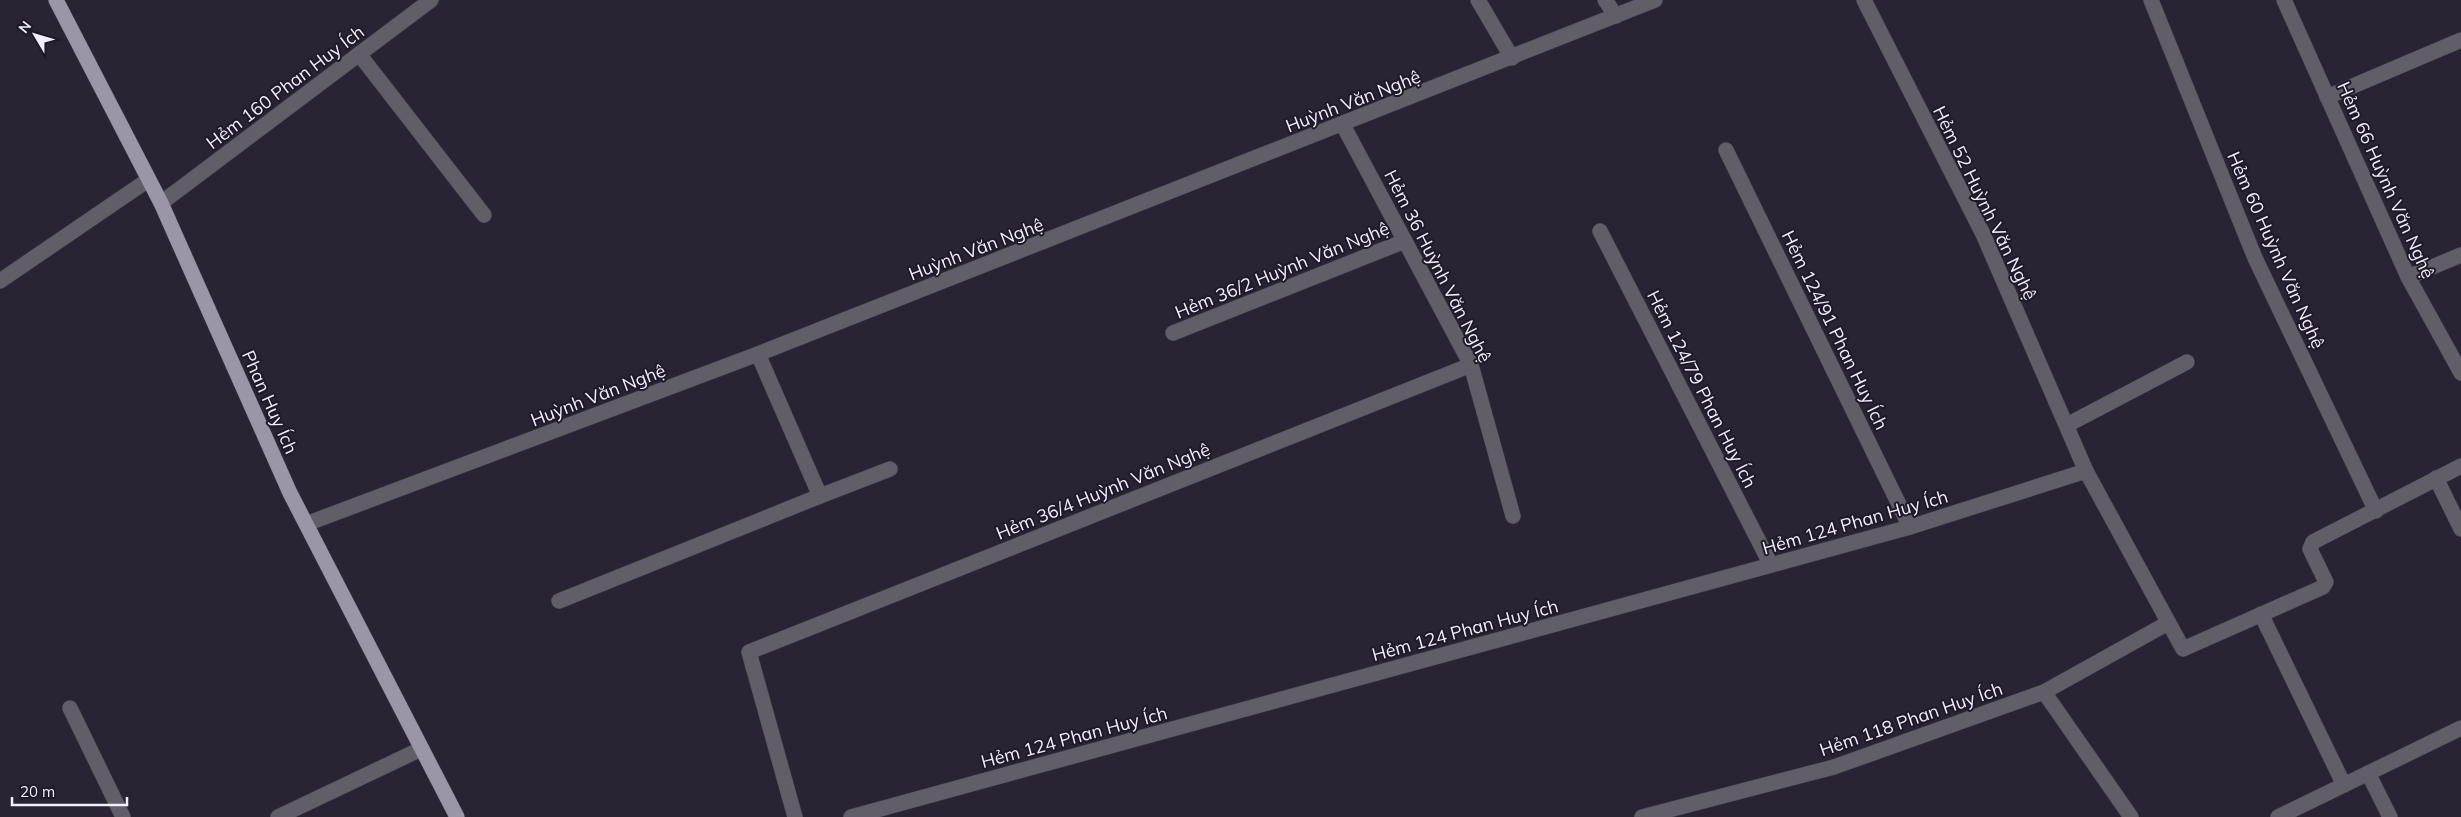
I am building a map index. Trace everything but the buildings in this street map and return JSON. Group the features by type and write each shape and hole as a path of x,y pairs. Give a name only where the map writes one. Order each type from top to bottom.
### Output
{"main road":[{"name":"Phan Huy Ích","path":"56,0 148,180 162,203 290,494 457,817"}],"street":[{"name":"Hẻm 160 Phan Huy Ích","path":"162,203 431,0"},
{"path":"1478,0 1512,58"},
{"path":"1605,0 1616,16"},
{"name":"Huỳnh Văn Nghệ","path":"306,524 758,354 1343,125 1655,0"},
{"name":"Hẻm 52 Huỳnh Văn Nghệ","path":"1864,0 1983,234 2086,471 2183,649 2261,614"},
{"name":"Hẻm 60 Huỳnh Văn Nghệ","path":"2151,0 2255,258 2376,511"},
{"name":"Hẻm 66 Huỳnh Văn Nghệ","path":"2284,0 2408,277 2461,372"},
{"path":"2327,98 2461,40"},
{"path":"359,54 484,215"},
{"name":"Hẻm 36 Huỳnh Văn Nghệ","path":"1343,125 1471,365 1512,516"},
{"name":"Hẻm 124/91 Phan Huy Ích","path":"1726,150 1910,527"},
{"path":"0,281 148,180"},
{"name":"Hẻm 124/79 Phan Huy Ích","path":"1600,231 1771,565"},
{"name":"Hẻm 36/2 Huỳnh Văn Nghệ","path":"1173,333 1405,241"},
{"path":"2408,277 2461,255"},
{"path":"758,354 820,496"},
{"path":"2067,425 2187,362"},
{"name":"Hẻm 36/4 Huỳnh Văn Nghệ","path":"795,817 750,652 1471,365"},
{"path":"2344,785 2261,614 2325,585 2310,549 2313,542 2461,466"},
{"path":"559,601 890,469"},
{"name":"Hẻm 124 Phan Huy Ích","path":"851,817 1910,527 2086,471"},
{"path":"2436,478 2461,529"},
{"path":"2131,817 2044,692 2168,623"},
{"name":"Hẻm 118 Phan Huy Ích","path":"1642,817 1834,766 2044,692"},
{"path":"70,708 123,817"},
{"path":"2278,817 2461,728"},
{"path":"278,817 421,749"},
{"path":"2368,773 2390,817"}]}
